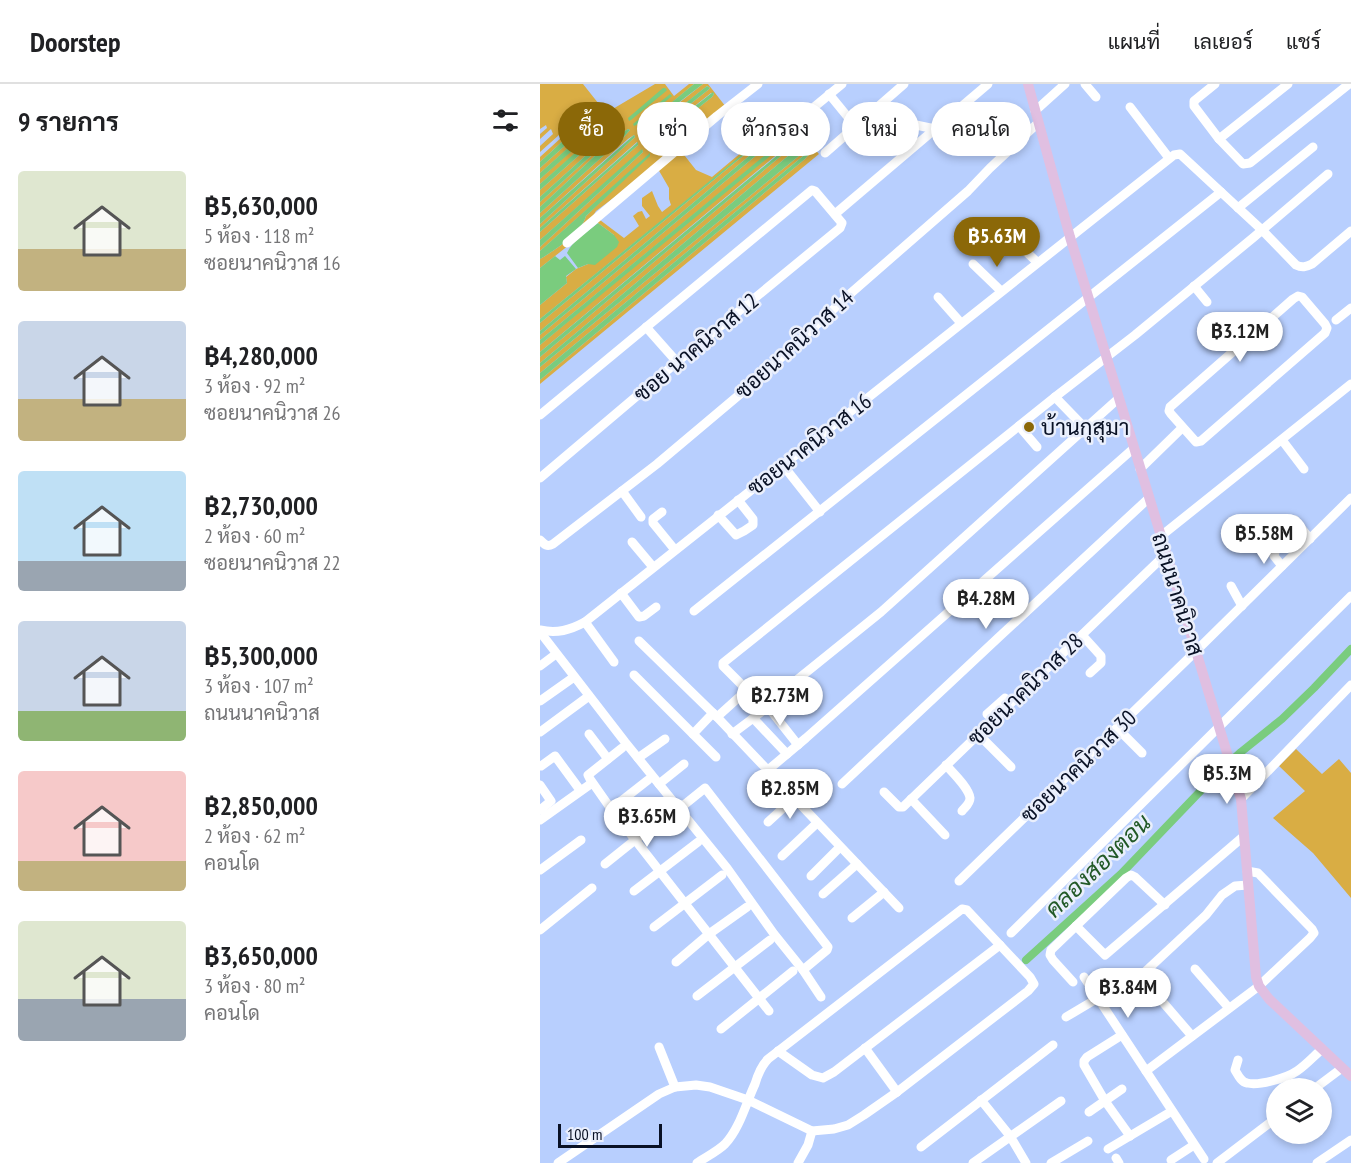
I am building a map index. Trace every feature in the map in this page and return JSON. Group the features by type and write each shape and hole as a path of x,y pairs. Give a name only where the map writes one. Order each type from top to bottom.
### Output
{"main road":[{"name":"ถนนนาคนิวาส","path":"1028,84 1070,237 1241,799 1256,977 1259,986"},
{"path":"1259,986 1269,999 1351,1076"}],"street":[{"path":"567,243 758,84"},
{"path":"820,102 842,84"},
{"path":"884,102 904,84"},
{"path":"967,102 988,84"},
{"path":"1035,111 1065,84"},
{"path":"1085,84 1096,98"},
{"path":"1215,84 1193,103 1218,139 1243,164 1250,163 1348,89"},
{"path":"1218,139 1288,84"},
{"path":"830,94 842,109"},
{"path":"1130,107 1172,156 1180,154 1296,265 1303,267 1312,264 1351,231"},
{"name":"ซอยนาคนิวาส 14","path":"540,540 545,546 549,546 657,464 758,379 851,293 968,191 1038,123"},
{"path":"835,214 931,132"},
{"path":"830,149 842,139"},
{"path":"1238,208 1313,147"},
{"name":"ซอยนาคนิวาส 16","path":"540,631 559,632 585,621 1172,156"},
{"path":"693,734 747,690 723,666 723,663 1194,286 1328,174"},
{"name":"ซอย นาคนิวาส 12","path":"540,478 840,228 842,223 812,190 646,327"},
{"path":"694,611 1221,192"},
{"path":"994,247 1011,242 1018,244 1037,262"},
{"path":"973,264 1001,291"},
{"path":"1194,286 1207,302"},
{"path":"938,297 961,323"},
{"path":"1302,297 1325,324 1327,328 1325,333 1202,441 1196,442 1182,428 1169,411 1170,407 1293,298 1302,297"},
{"path":"1336,320 1351,308"},
{"path":"540,415 646,327 677,362"},
{"path":"1161,536 1351,384"},
{"path":"1055,397 1085,428"},
{"path":"732,734 881,612 1119,399"},
{"path":"1019,426 1037,447"},
{"path":"1140,469 1182,428"},
{"path":"1282,440 1304,469"},
{"path":"768,770 1134,448"},
{"path":"782,464 820,512"},
{"path":"622,491 641,516"},
{"path":"842,784 1149,498"},
{"name":"ซอยนาคนิวาส 30","path":"959,881 1351,498"},
{"path":"718,516 736,535 753,525 753,519 738,500"},
{"path":"662,513 653,519 653,523 675,550"},
{"path":"1295,520 1310,539"},
{"path":"632,542 653,567"},
{"path":"1276,549 1274,556 1282,566"},
{"name":"ซอยนาคนิวาส 28","path":"911,799 1166,554"},
{"path":"1231,586 1242,606"},
{"path":"621,593 639,617 656,607"},
{"path":"1011,933 1351,596"},
{"path":"585,621 614,662"},
{"path":"540,631 659,784 676,810 726,868 798,971 820,997"},
{"path":"1082,634 1101,656 1101,663 1090,673"},
{"path":"639,641 715,715 899,908"},
{"path":"540,666 556,654"},
{"path":"634,675 716,757"},
{"path":"540,701 574,676"},
{"path":"1241,799 1351,685"},
{"path":"540,732 589,696"},
{"path":"993,719 987,714 1005,698"},
{"path":"770,704 798,745"},
{"path":"753,718 787,754"},
{"path":"1117,728 1142,753"},
{"path":"589,734 608,759"},
{"path":"978,734 1011,767"},
{"path":"638,758 665,739"},
{"path":"622,748 588,775 592,783 769,1011"},
{"path":"541,766 555,756 580,790"},
{"path":"659,784 684,764"},
{"path":"946,765 966,789 970,799 962,811"},
{"path":"611,809 648,780"},
{"path":"540,820 592,783"},
{"path":"540,785 551,801 540,810"},
{"path":"605,864 705,788 828,949 759,998 721,1029"},
{"path":"884,792 899,807 903,807 911,799 945,835"},
{"path":"768,822 794,798"},
{"path":"782,856 817,823"},
{"path":"1076,926 1106,955 1244,836"},
{"path":"540,870 580,840"},
{"path":"634,891 698,842"},
{"path":"811,876 840,847"},
{"path":"823,894 857,864"},
{"path":"1146,1071 1259,986 1314,933 1258,873 1246,871"},
{"path":"654,927 722,875"},
{"path":"1073,982 1053,960 1050,955 1051,950 1126,878 1131,875 1135,877 1165,904"},
{"path":"1132,984 1206,915 1222,895 1235,886 1248,885"},
{"path":"540,930 592,888"},
{"path":"852,918 884,892"},
{"path":"676,962 709,934 747,907"},
{"path":"558,1163 659,1094 675,1088 696,1085 710,1087 748,1100 813,1131 848,1125 897,1092 1034,984 967,910 962,909 768,1059 762,1065 748,1100 739,1123 725,1144 697,1163"},
{"path":"697,996 770,940"},
{"path":"778,1051 812,1075 823,1078 834,1072 1000,945"},
{"path":"1195,969 1229,1008"},
{"path":"1084,977 1204,1158"},
{"path":"1066,1017 1098,998"},
{"path":"1161,1000 1192,1036"},
{"path":"1122,1035 1084,1061 1086,1070 1105,1101 1130,1136"},
{"path":"921,1146 1053,1045"},
{"path":"658,1047 675,1088"},
{"path":"865,1048 897,1092"},
{"path":"1238,1060 1235,1070 1241,1079 1246,1083 1259,1083 1291,1075 1300,1070 1322,1049"},
{"path":"1329,1078 1342,1068"},
{"path":"1089,1112 1122,1089"},
{"path":"981,1101 1010,1136 1026,1163"},
{"path":"973,1163 1061,1101"},
{"path":"1108,1149 1172,1111"},
{"path":"1216,1163 1266,1126"},
{"path":"798,1163 813,1131"},
{"path":"1317,1163 1351,1140"},
{"path":"1051,1163 1088,1141"},
{"path":"1171,1160 1194,1145"}],"shaded area":[{"path":"540,84 583,84 597,102 558,102 558,136 540,152 540,146 553,134 551,129 540,139 540,134 547,128 546,125 540,129"},
{"path":"655,84 665,84 674,96 689,84 694,84 672,102 637,102 637,142 625,153 625,146 635,137 634,135 625,142 625,136 630,130 625,131 625,102"},
{"path":"694,84 703,84 679,102 672,102"},
{"path":"703,84 708,84 722,102 721,111 709,121 709,102 706,102 713,93 700,102 693,102 710,88 707,86 687,102 680,102"},
{"path":"707,86 710,88 693,102 687,102"},
{"path":"663,88 667,90 653,102 647,102"},
{"path":"713,92 712,97 706,102 700,102"},
{"path":"670,94 672,96 665,102 660,102"},
{"path":"637,110 637,115 629,121 628,118"},
{"path":"634,135 635,137 625,146 625,143"},
{"path":"558,141 558,145 540,162 540,157"},
{"path":"637,143 637,146 540,232 540,228 622,156 625,156"},
{"path":"558,145 558,152 540,168 540,162"},
{"path":"637,146 637,154 540,240 540,232"},
{"path":"558,152 559,156 540,173 540,168"},
{"path":"637,153 639,156 540,247 540,240"},
{"path":"559,156 566,156 540,179 540,173"},
{"path":"566,156 572,156 540,184 540,179"},
{"path":"572,156 578,156 540,190 540,184"},
{"path":"578,156 585,156 540,197 540,190"},
{"path":"585,156 591,156 540,202 540,197"},
{"path":"591,156 595,156 540,207 540,202"},
{"path":"595,156 603,156 540,213 540,207"},
{"path":"603,156 609,156 540,218 540,213"},
{"path":"610,156 614,156 540,224 540,218"},
{"path":"614,156 621,156 540,228 540,224"},
{"path":"639,156 648,156 540,251 540,247"},
{"path":"647,156 650,156 586,216 573,235 540,259 540,251"},
{"path":"648,156 668,156 596,211 574,241 540,268 540,259 573,235 586,216"},
{"path":"675,156 685,156 696,170 712,177 737,156 741,156 540,319 540,305 567,283 566,277 576,269 588,264 614,235 598,221 600,220 624,238 639,226 633,216 642,211 646,219 650,216 642,206 642,198 652,191 662,212 671,205 669,188 658,169"},
{"path":"740,156 743,156 540,323 540,319"},
{"path":"743,156 749,156 540,331 540,323"},
{"path":"749,156 755,156 540,335 540,331"},
{"path":"755,156 765,156 540,340 540,335"},
{"path":"764,156 770,156 540,345 540,340"},
{"path":"766,156 775,156 540,352 540,345"},
{"path":"776,156 781,156 540,357 540,352"},
{"path":"781,156 788,156 540,363 540,357"},
{"path":"788,156 799,156 540,367 540,363"},
{"path":"799,156 803,156 540,373 540,367"},
{"path":"803,156 808,156 540,380 540,373"},
{"path":"808,156 817,156 540,384 540,380"},
{"path":"598,223 614,235 619,242 617,247 595,265 588,264 578,268 567,253 576,241"},
{"path":"555,256 560,260 565,256 576,269 566,276 567,283 540,305 540,268"},
{"path":"1296,749 1322,774 1339,759 1351,773 1351,898 1313,853 1273,818 1305,791 1279,766"}],"waterway":[{"name":"คลองสองตอน","path":"1026,960 1121,874 1212,779 1282,719 1351,649"}],"place":[{"name":"บ้านกุสุมา","path":"1029,427"}]}
